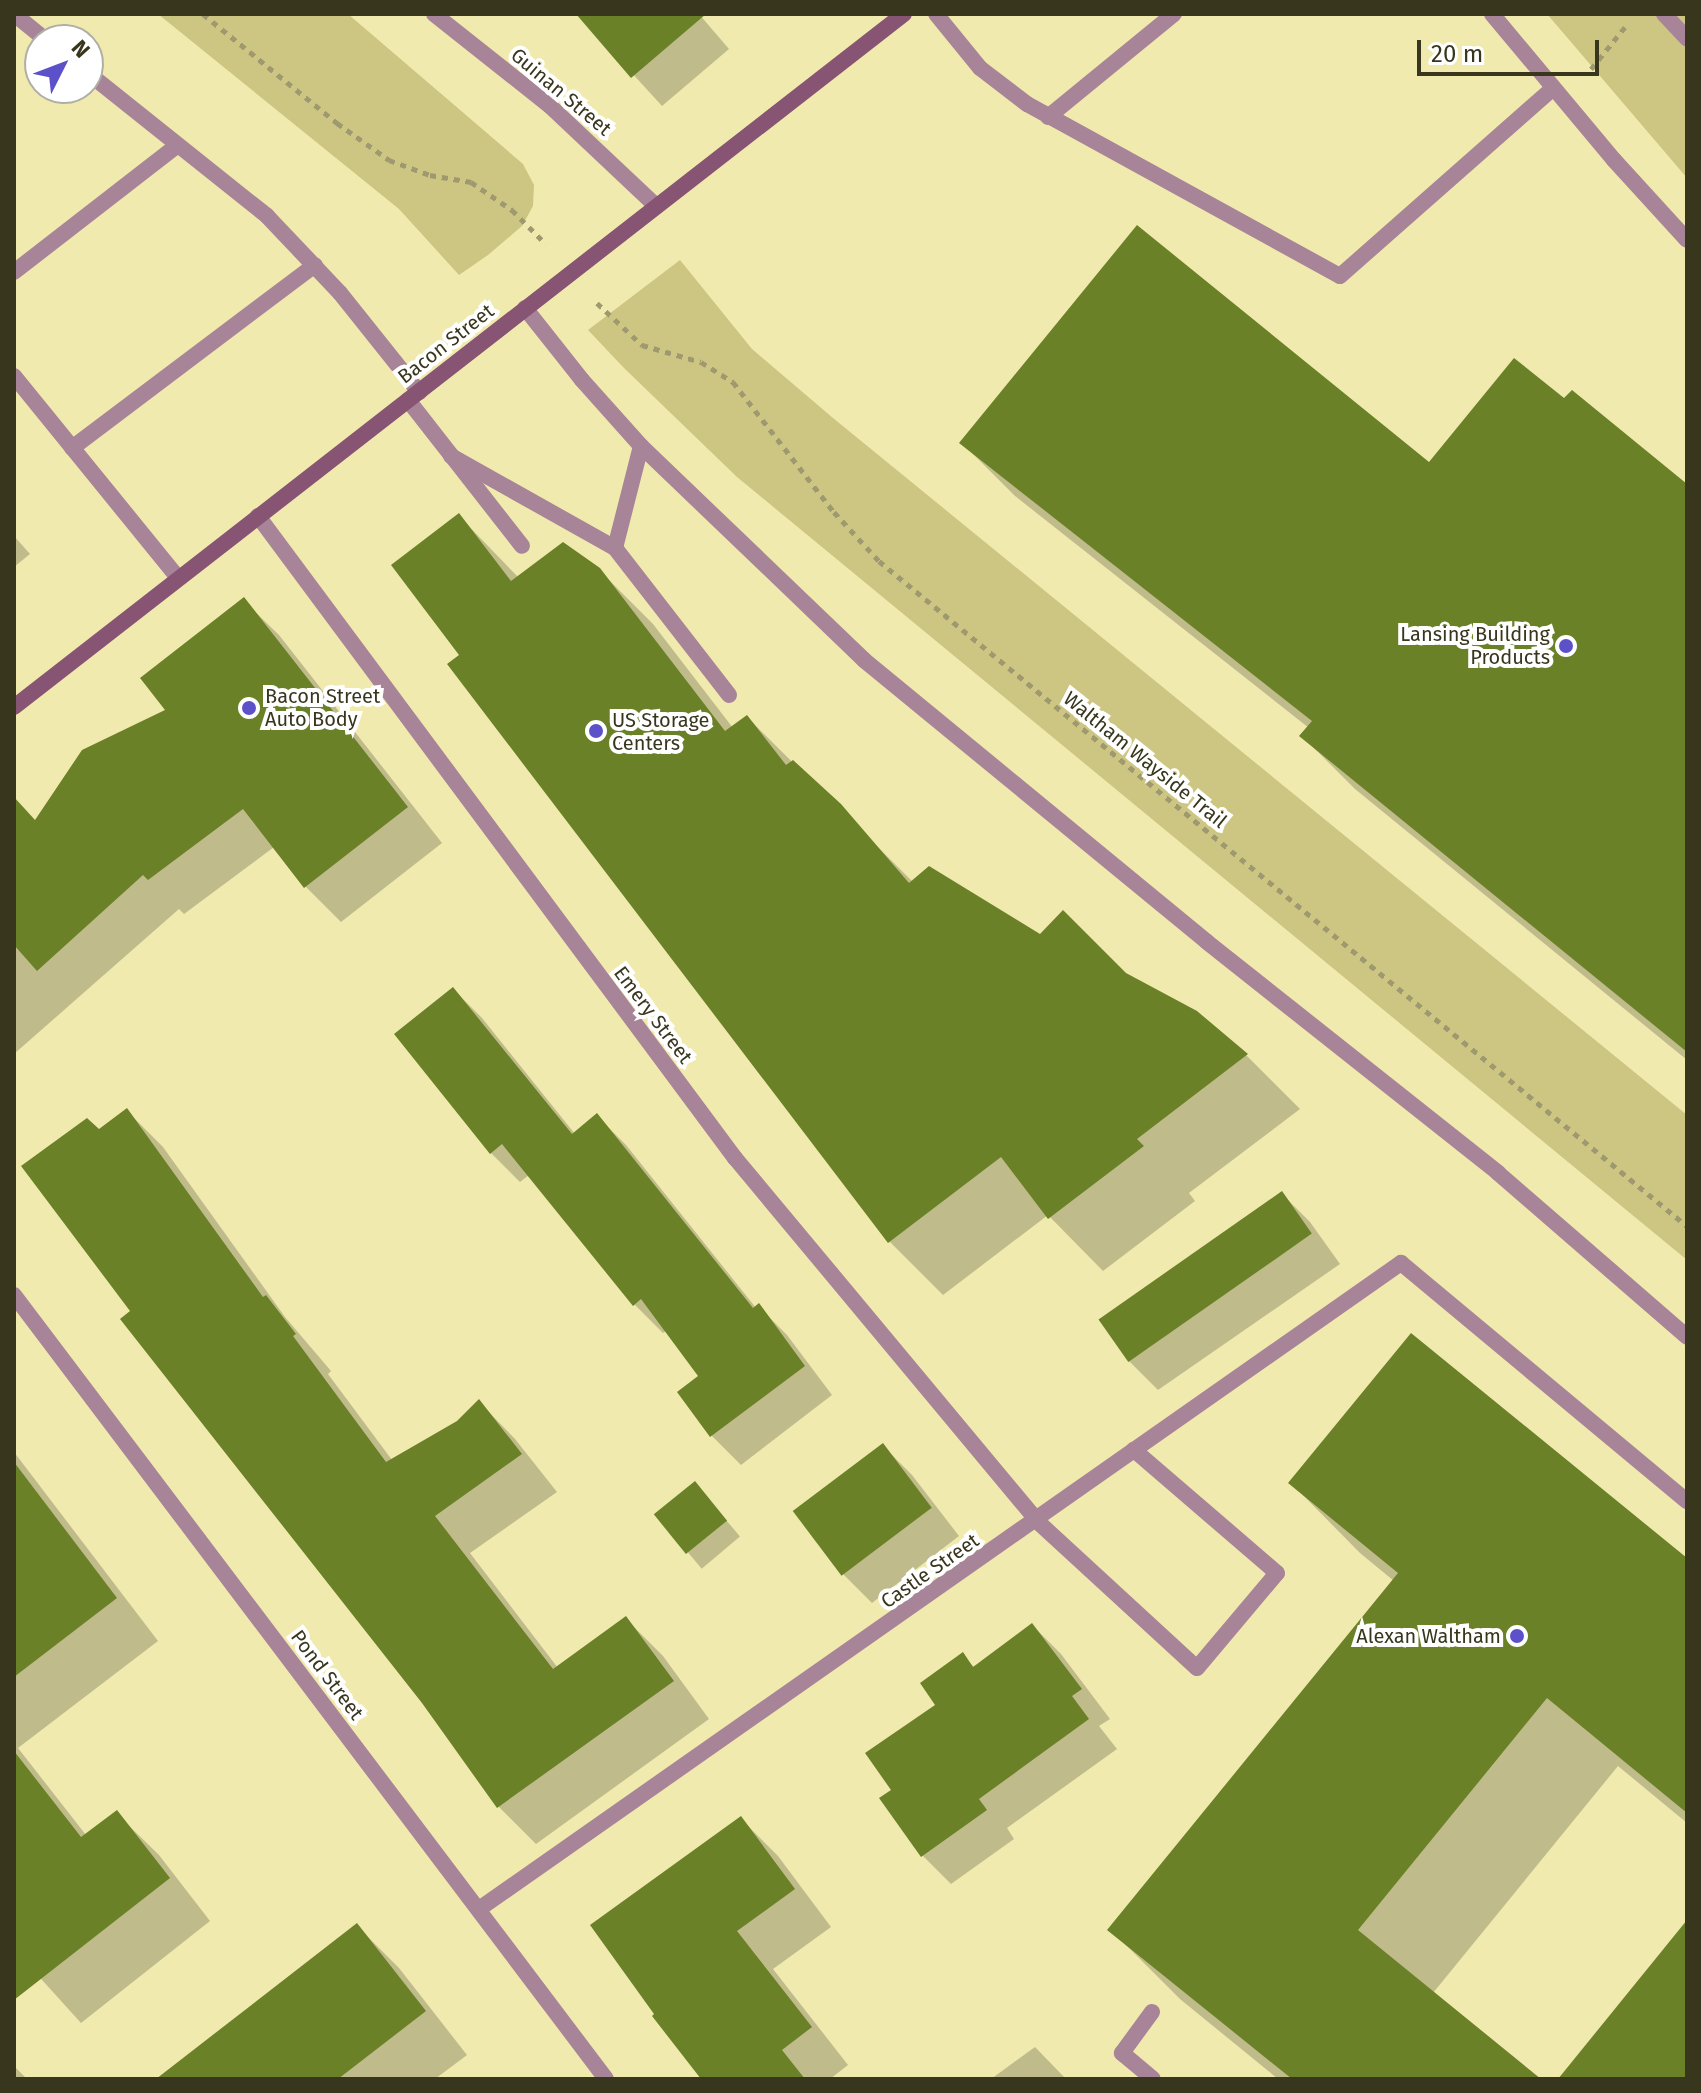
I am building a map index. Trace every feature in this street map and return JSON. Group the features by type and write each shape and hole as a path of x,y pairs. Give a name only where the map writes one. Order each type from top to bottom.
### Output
{"main road":[{"name":"Bacon Street","path":"14,707 904,14"}],"street":[{"name":"Guinan Street","path":"434,14 550,106 656,206"},
{"path":"936,14 980,68 1048,117 1340,276 1558,94"},
{"path":"1048,117 1174,14"},
{"path":"1492,14 1687,240"},
{"path":"1664,14 1687,39"},
{"path":"104,86 267,216 315,265 413,396 451,456 522,546"},
{"path":"14,272 178,145"},
{"path":"72,448 315,265"},
{"path":"525,308 582,380 641,446 864,660 1207,942 1498,1173 1687,1337"},
{"path":"14,376 178,578"},
{"path":"615,548 641,446"},
{"path":"451,456 615,548 729,695"},
{"name":"Emery Street","path":"258,516 735,1158 1037,1521 1197,1668 1277,1573 1134,1450"},
{"name":"Castle Street","path":"479,1909 1037,1521 1401,1263 1687,1501"},
{"name":"Pond Street","path":"14,1295 479,1909 603,2078"},
{"path":"1152,2012 1122,2053 1153,2079"}],"path":[{"path":"203,14 337,123 389,160 430,175 471,182 492,193 535,231"},
{"path":"1558,94 1627,25"},
{"name":"Waltham Wayside Trail","path":"603,310 642,345 701,362 733,382 834,512 879,561 1687,1226"}],"shaded area":[{"path":"158,14 348,14 523,164 534,185 533,206 522,226 459,275 399,209"},
{"path":"1547,14 1687,14 1687,178 1571,42"},
{"path":"680,260 752,349 833,418 1687,1115 1687,1260 737,477 624,368 588,330"}],"building":[{"path":"576,14 706,14 631,78"},
{"path":"1137,225 1429,462 1514,358 1564,398 1572,390 1687,484 1687,1052 1299,736 1312,721 959,443"},
{"path":"459,513 511,581 563,542 600,568 725,731 747,715 786,765 793,760 841,804 909,883 929,866 1040,934 1063,910 1126,973 1197,1011 1248,1054 1137,1139 1144,1146 1048,1219 1001,1157 888,1243 447,664 459,655 391,565"},
{"path":"244,597 408,807 304,888 243,809 148,880 143,875 37,971 14,945 14,797 35,820 82,750 165,710 140,678"},
{"path":"453,987 572,1134 597,1113 753,1308 759,1303 805,1366 710,1437 677,1392 698,1376 641,1299 633,1306 502,1144 490,1154 394,1034"},
{"path":"127,1108 263,1297 266,1295 296,1334 293,1336 386,1462 457,1421 479,1399 522,1454 435,1516 553,1669 626,1616 674,1681 497,1808 422,1703 120,1319 130,1311 21,1166 87,1118 99,1129"},
{"path":"1282,1191 1312,1234 1128,1362 1099,1319"},
{"name":"Alexan Waltham","path":"1411,1333 1687,1558 1687,1813 1547,1698 1358,1930 1541,2079 1292,2079 1107,1930 1398,1573 1288,1483"},
{"path":"883,1443 932,1508 842,1576 793,1511"},
{"path":"14,1462 117,1598 14,1677"},
{"path":"695,1481 727,1521 686,1554 654,1514"},
{"path":"1032,1623 1082,1689 1072,1696 1089,1719 979,1799 987,1810 921,1857 879,1798 891,1790 865,1753 935,1705 920,1683 963,1652 973,1667"},
{"path":"14,1751 81,1837 117,1810 170,1878 14,2000"},
{"path":"741,1816 795,1889 737,1931 812,2027 782,2050 805,2079 701,2079 652,2016 654,2014 590,1925"},
{"path":"1687,1920 1687,2079 1558,2079"},
{"path":"357,1923 426,2011 338,2079 156,2079"}],"place":[{"name":"Lansing Building Products","path":"1566,646"},
{"name":"Bacon Street Auto Body","path":"249,708"},
{"name":"US Storage Centers","path":"596,731"},
{"name":"Alexan Waltham","path":"1517,1636"}]}
